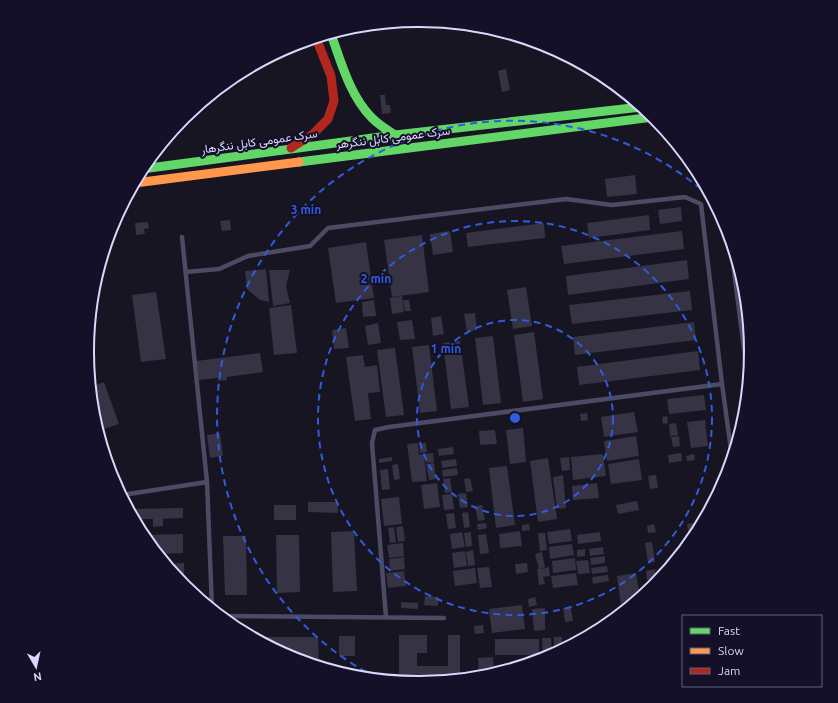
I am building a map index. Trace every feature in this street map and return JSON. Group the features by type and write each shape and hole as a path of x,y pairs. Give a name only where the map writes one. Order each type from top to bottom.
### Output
{"main road":[{"path":"333,39 358,101 372,118 395,135"},
{"path":"288,150 313,134 328,119 334,101 331,76 318,43"},
{"name":"سرک عمومی کابل ننگرهار","path":"151,168 395,135 633,108"},
{"name":"سرک عمومی کابل ننگرهر","path":"142,182 644,118"}],"lane":[{"path":"186,272 219,269 248,256 310,246 328,228 566,199 612,205 684,197 701,204 730,442"},
{"path":"182,237 207,482 212,601"},
{"path":"735,281 744,347"},
{"path":"386,617 372,443 375,430 388,427 722,384"},
{"path":"128,494 207,482"},
{"path":"232,616 444,618"}],"building":[{"path":"506,69 510,90 502,92 498,71"},
{"path":"380,95 385,95 386,105 390,105 391,113 382,114"},
{"path":"635,175 637,194 607,197 605,179"},
{"path":"681,207 682,221 660,224 658,210"},
{"path":"649,215 650,230 589,238 587,223"},
{"path":"230,220 231,230 222,231 220,221"},
{"path":"148,222 149,228 144,229 145,234 136,235 135,223"},
{"path":"544,223 545,238 468,247 466,233"},
{"path":"450,231 453,252 433,255 430,234"},
{"path":"682,231 684,249 564,264 561,246"},
{"path":"422,235 429,292 392,297 384,240"},
{"path":"366,242 374,298 336,303 328,248"},
{"path":"687,260 689,279 568,295 566,276"},
{"path":"266,269 269,302 260,300 247,289 245,271"},
{"path":"269,270 290,270 286,286 290,303 273,306"},
{"path":"526,287 532,326 513,329 507,290"},
{"path":"690,291 692,310 572,324 569,305"},
{"path":"156,292 166,359 141,362 132,295"},
{"path":"402,296 404,312 392,314 390,298"},
{"path":"374,300 376,316 363,317 362,302"},
{"path":"403,300 409,300 411,311 405,311"},
{"path":"291,305 297,353 274,355 269,308"},
{"path":"475,313 477,330 467,332 464,314"},
{"path":"441,316 444,334 433,336 431,318"},
{"path":"412,320 415,339 400,340 397,322"},
{"path":"694,322 696,340 575,355 573,337"},
{"path":"378,323 381,343 368,345 365,326"},
{"path":"346,328 349,348 334,349 332,330"},
{"path":"534,332 543,399 523,402 514,335"},
{"path":"493,336 501,403 483,405 475,338"},
{"path":"460,341 469,407 451,409 443,343"},
{"path":"429,345 437,411 420,413 412,347"},
{"path":"395,348 404,415 386,417 377,350"},
{"path":"698,351 700,370 579,385 577,367"},
{"path":"260,353 263,372 227,377 227,380 218,381 218,378 199,380 196,361"},
{"path":"363,355 365,367 377,365 380,392 368,393 371,419 355,421 346,357"},
{"path":"104,382 119,424 104,429 96,385"},
{"path":"704,395 706,410 669,414 667,399"},
{"path":"634,412 638,432 604,437 601,417"},
{"path":"587,413 588,420 581,421 580,414"},
{"path":"667,416 668,423 663,424 662,417"},
{"path":"705,420 708,446 691,448 687,422"},
{"path":"676,423 678,435 670,436 669,424"},
{"path":"523,428 526,462 510,464 506,430"},
{"path":"495,430 497,444 480,445 479,431"},
{"path":"220,433 223,456 210,458 207,435"},
{"path":"636,436 639,456 607,461 604,441"},
{"path":"679,436 680,446 673,447 671,437"},
{"path":"418,443 419,455 424,454 427,481 412,482 407,444"},
{"path":"426,443 427,452 420,453 419,444"},
{"path":"453,447 454,454 439,456 438,449"},
{"path":"433,453 434,462 426,463 425,454"},
{"path":"681,453 682,461 669,463 668,455"},
{"path":"603,454 606,476 573,480 571,457"},
{"path":"694,454 695,460 687,461 686,456"},
{"path":"392,457 392,461 379,463 379,459"},
{"path":"569,457 570,470 562,471 560,458"},
{"path":"548,458 557,519 538,522 530,461"},
{"path":"456,459 457,466 442,468 441,461"},
{"path":"639,459 642,480 611,484 608,464"},
{"path":"434,463 436,479 429,480 426,464"},
{"path":"398,464 400,479 394,480 392,465"},
{"path":"507,466 515,525 496,528 489,468"},
{"path":"457,468 458,475 443,477 442,470"},
{"path":"388,469 390,489 382,490 380,470"},
{"path":"563,475 566,508 557,509 553,477"},
{"path":"656,475 658,488 650,489 648,476"},
{"path":"450,478 452,492 445,493 443,479"},
{"path":"470,478 473,491 466,492 464,479"},
{"path":"437,483 440,507 424,509 421,485"},
{"path":"597,483 599,498 573,500 572,486"},
{"path":"466,493 468,507 460,508 458,494"},
{"path":"452,494 454,509 444,510 442,495"},
{"path":"399,497 402,524 384,526 381,499"},
{"path":"637,501 639,510 618,514 616,505"},
{"path":"308,502 338,502 338,513 308,512"},
{"path":"274,505 296,505 296,520 274,520"},
{"path":"482,505 485,520 478,521 475,506"},
{"path":"183,508 183,518 163,519 163,526 153,527 153,519 141,519 135,509"},
{"path":"468,512 470,527 464,528 462,513"},
{"path":"454,513 456,528 448,529 446,514"},
{"path":"486,523 487,528 478,530 477,524"},
{"path":"694,523 688,533 687,524"},
{"path":"529,524 530,530 522,531 522,525"},
{"path":"654,524 656,532 648,533 647,526"},
{"path":"403,526 405,541 398,542 396,527"},
{"path":"394,527 396,542 390,543 388,528"},
{"path":"570,529 572,541 549,544 547,532"},
{"path":"354,531 357,591 333,592 331,532"},
{"path":"520,531 522,546 500,548 499,534"},
{"path":"462,532 465,547 452,549 450,534"},
{"path":"471,532 472,546 466,547 464,533"},
{"path":"600,532 601,541 578,544 577,535"},
{"path":"538,533 545,533 547,550 540,551"},
{"path":"183,534 183,553 166,554 151,535"},
{"path":"486,534 489,553 480,554 478,535"},
{"path":"276,535 299,535 300,592 277,593"},
{"path":"223,536 246,536 247,595 225,595"},
{"path":"652,542 655,562 648,563 645,543"},
{"path":"403,543 404,556 389,558 387,545"},
{"path":"572,544 574,555 550,559 549,547"},
{"path":"603,547 604,554 590,556 589,549"},
{"path":"585,549 585,556 577,557 577,550"},
{"path":"473,550 475,565 468,566 466,552"},
{"path":"465,551 467,566 454,568 452,553"},
{"path":"542,552 545,567 541,569 549,567 550,576 543,577 545,584 539,585 537,569 539,569 535,554"},
{"path":"605,556 605,563 591,565 590,558"},
{"path":"404,557 405,569 390,571 389,559"},
{"path":"575,558 576,570 553,573 552,561"},
{"path":"588,560 590,573 578,574 576,561"},
{"path":"184,563 184,575 175,565 174,564"},
{"path":"527,563 528,572 516,574 515,564"},
{"path":"607,566 608,572 592,574 591,568"},
{"path":"489,567 492,587 480,588 477,568"},
{"path":"475,568 477,583 455,586 453,571"},
{"path":"655,569 655,573 647,580 646,571"},
{"path":"404,571 406,586 388,588 386,573"},
{"path":"576,573 578,585 553,588 551,576"},
{"path":"636,573 639,590 621,606 617,576"},
{"path":"608,575 609,581 593,584 592,577"},
{"path":"425,596 439,597 438,606 424,605"},
{"path":"535,597 537,605 529,607 528,599"},
{"path":"401,602 418,603 418,609 401,608"},
{"path":"522,605 525,629 492,633 489,609"},
{"path":"545,608 545,630 534,631 532,609"},
{"path":"563,608 571,608 573,621 565,622"},
{"path":"483,625 484,633 475,634 474,626"},
{"path":"399,635 427,635 427,653 417,653 417,666 448,666 448,635 460,635 460,673 419,676 399,675"},
{"path":"339,636 355,636 355,656 339,656"},
{"path":"264,637 318,637 319,660 275,643"},
{"path":"554,637 562,637 562,643 554,647"},
{"path":"542,638 551,638 552,648 543,651"},
{"path":"495,639 539,639 539,653 533,655 495,655"},
{"path":"493,657 494,667 479,670 478,658"}],"traffic: fast":[{"path":"333,39 347,78 358,100 372,118 395,135"},
{"path":"152,168 395,135 633,108"},
{"path":"299,162 644,118"}],"traffic: slow":[{"path":"142,182 299,162"}],"traffic: jam":[{"path":"291,148 313,134 328,119 334,101 331,76 318,43"}]}
